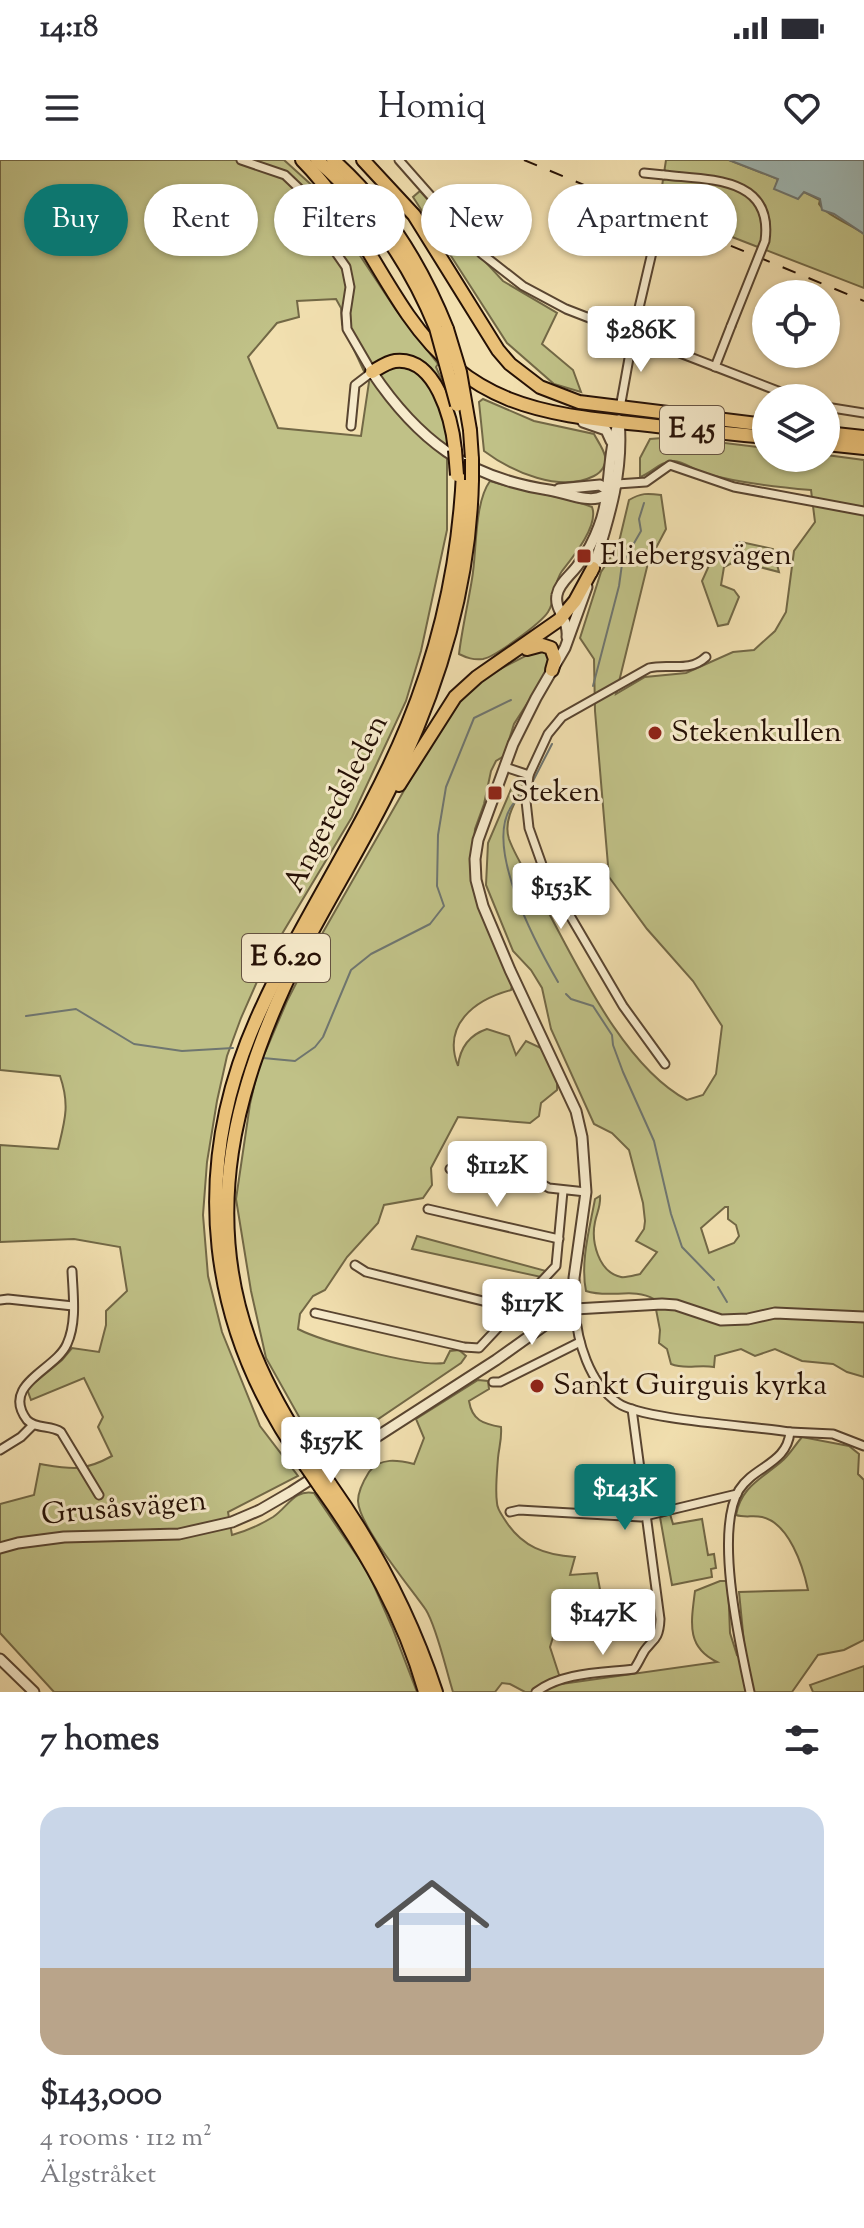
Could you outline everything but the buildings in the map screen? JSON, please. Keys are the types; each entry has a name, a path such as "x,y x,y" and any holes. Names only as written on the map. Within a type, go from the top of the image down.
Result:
{"highway":[{"name":"E 45","path":"302,160 341,206 409,316 438,352 458,370 505,398 543,412 752,436"},
{"name":"Angeredsleden","path":"317,160 355,195 390,239 441,328"},
{"name":"Angeredsleden","path":"310,1464 264,1373 240,1306 233,1276 228,1233 229,1165 238,1110 265,1028 299,956 367,834 412,742 439,673 465,562 465,430 460,372 441,328 426,279 403,241 368,195 333,160"},
{"name":"E 45","path":"363,160 414,215 474,313 510,364 551,392 579,402 752,423"},
{"path":"372,372 399,361 413,364 428,375 446,408 463,454 464,476"},
{"path":"840,434 864,437"},
{"path":"840,445 864,448"},
{"name":"Angeredsleden","path":"425,1692 388,1594 366,1554 325,1486 258,1389 235,1331 221,1279 215,1205 221,1132 238,1065 258,1014 407,726 441,622 464,476"},
{"path":"367,834 455,697 477,677 563,615 581,592 593,568"},
{"path":"506,658 536,646 547,646 553,651 552,670"},
{"name":"Angeredsleden","path":"325,1486 364,1533 393,1583 420,1642 436,1692"}],"street":[{"path":"241,160 285,175 306,195 318,227 346,267 350,287 347,329 372,372 407,420 444,451 510,482 596,498 605,496 613,488"},
{"path":"399,160 482,254 500,270 546,300 759,384"},
{"path":"644,173 735,184 754,197 763,211 765,241 715,367"},
{"path":"574,488 599,480 612,454 651,256"},
{"path":"351,426 355,385 372,372"},
{"path":"840,409 864,413"},
{"path":"565,648 568,628 557,602 558,592 591,545 613,488 609,434 601,427 566,417"},
{"path":"619,422 622,436 609,519 593,568 565,648 524,721 505,767 478,840 475,859 476,880 496,940 576,1111 586,1192 574,1278 580,1342 593,1372 620,1405 790,1432 833,1434 864,1446"},
{"path":"547,490 632,485 646,482 670,465 734,487 864,511"},
{"path":"665,1064 623,1006 545,873 529,828 526,801 529,775 548,734 571,712 649,668 691,666 706,657"},
{"path":"505,767 529,775"},
{"path":"450,1169 456,1166 500,1167 524,1174 549,1188 586,1192"},
{"path":"315,1313 448,1344 479,1348 556,1266 563,1191"},
{"path":"428,1209 559,1239"},
{"path":"355,1265 366,1272 515,1309"},
{"path":"72,1271 73,1323 64,1350 20,1392 21,1411 33,1425 51,1427 61,1432 99,1495"},
{"path":"0,1300 73,1306"},
{"path":"575,1309 662,1304 676,1305 721,1320 748,1319 775,1313 864,1317"},
{"name":"Grusåsvägen","path":"0,1548 64,1537 191,1533 245,1517 277,1500 496,1360 559,1315 575,1309"},
{"path":"493,1382 500,1382 580,1342"},
{"path":"536,1692 564,1678 634,1669 643,1652 655,1642 660,1619 632,1409"},
{"path":"0,1450 33,1425"},
{"path":"750,1692 731,1596 730,1522 737,1494 746,1480 783,1453 790,1432"},
{"path":"510,1512 646,1516 737,1494"},
{"path":"0,1652 34,1692"},
{"path":"0,1659 10,1666"}],"green space":[{"path":"0,160 284,160 310,184 274,184 274,256 360,256 396,310 438,364 436,367 447,392 447,530 421,651 406,701 352,817 267,959 227,1056 207,1162 203,1215 208,1276 222,1332 260,1426 298,1476 228,1512 232,1535 273,1517 296,1496 314,1493 368,1572 417,1692 54,1692 0,1633 0,1504 34,1495 40,1464 77,1468 112,1456 98,1427 103,1417 84,1378 31,1400 27,1389 72,1348 99,1352 106,1311 127,1291 120,1247 74,1239 0,1242 0,1145 58,1149 66,1104 60,1076 0,1070","holes":["336,299 341,308 342,324 369,382 361,436 278,428 248,357 277,323 299,317 297,301"]},
{"path":"666,160 729,160 778,179 775,189 804,192 820,200 819,204 827,212 864,234 864,288 737,239 737,184 662,184"},
{"path":"421,192 421,209 413,197"},
{"path":"451,256 480,256 503,281 557,313 542,344 573,370 581,392 554,384 507,343"},
{"path":"483,399 534,421 594,434 605,456 603,468 581,481 566,482 537,478 508,466 484,451 479,402"},
{"path":"675,437 752,446 752,472 840,472 840,457 864,460 864,1377 833,1364 802,1361 775,1349 755,1356 741,1349 715,1356 714,1367 676,1366 671,1364 667,1349 659,1343 660,1330 654,1299 638,1294 586,1291 586,1245 595,1199 600,1196 594,1238 598,1255 607,1269 621,1277 640,1274 657,1252 636,1241 645,1221 629,1150 612,1133 594,1124 551,1029 542,988 531,970 513,951 486,885 488,843 515,780 520,779 523,787 509,819 509,839 587,984 623,1040 664,1085 687,1100 703,1095 716,1074 722,1026 693,981 647,929 609,877 595,711 594,659 580,638 601,572 618,546 629,500 633,498 644,494 661,495 666,529 648,563 616,694 645,677 686,673 733,652 754,650 775,631 786,612 794,551 815,522 811,490 730,479 703,473 674,461 664,463 640,477 640,458 650,439","holes":["725,1207 728,1207 728,1219 736,1225 739,1236 734,1243 709,1253 701,1228"]},
{"path":"490,481 580,503 592,507 593,514 589,531 559,576 548,612 507,646 489,657 476,659 459,654 481,502"},
{"path":"741,542 773,549 779,572 736,561 724,567 721,585 734,590 739,597 728,624 718,626 702,581 711,561 733,551"},
{"path":"537,650 547,651 551,657 548,671 514,724 504,756 496,761 491,771 475,829 472,866 475,891 512,986 511,990 485,1000 465,1016 454,1038 454,1051 458,1066 466,1043 487,1029 509,1036 516,1055 526,1041 543,1049 557,1081 557,1090 541,1103 539,1116 530,1123 458,1117 431,1168 432,1185 423,1198 384,1205 378,1223 347,1257 325,1290 313,1296 300,1314 298,1329 371,1352 431,1363 444,1363 450,1351 459,1350 466,1356 461,1363 328,1453 316,1447 266,1358 251,1291 236,1199 258,1069 287,1001 318,941 434,738 463,698 486,676"},
{"path":"417,1236 546,1271 541,1277 412,1249"},
{"path":"478,1380 488,1381 489,1389 469,1401 479,1420 501,1427 496,1498 499,1510 512,1529 535,1548 575,1557 570,1575 597,1573 601,1595 629,1596 643,1603 644,1613 632,1621 579,1623 554,1634 550,1647 562,1684 717,1662 707,1656 695,1641 692,1613 695,1591 720,1581 728,1581 730,1633 737,1655 745,1653 739,1592 808,1590 798,1558 780,1528 762,1517 736,1515 747,1490 784,1460 802,1437 849,1446 859,1454 858,1474 864,1480 864,1640 844,1650 818,1655 792,1692 525,1692 502,1683 495,1692 453,1692 430,1618 367,1525 358,1497 367,1475 378,1464 396,1461 414,1464 424,1438 416,1419"},
{"path":"670,1514 673,1524 702,1519 708,1555 714,1554 716,1568 711,1569 712,1577 672,1585 660,1517"},
{"path":"864,1666 864,1692 813,1692 810,1685"}],"water":[{"path":"729,160 864,160 864,234 834,214 822,210 820,199 804,192 798,199 774,189 778,179"}],"waterway":[{"path":"593,686 622,564 641,531 639,519 644,503"},
{"path":"263,1058 295,1061 315,1047 323,1037 351,970 371,954 430,924 444,906 437,886 438,835 446,787 474,718 511,700"},
{"path":"533,781 552,744"},
{"path":"524,793 511,807 504,825 508,870 526,921 558,982"},
{"path":"566,994 571,999 593,1006 612,1035 623,1072 654,1141 682,1247 714,1280"},
{"path":"26,1016 76,1009 134,1044 182,1051 233,1048"},
{"path":"718,1287 727,1302"}],"railway":[{"path":"524,160 864,301"}],"place":[{"name":"Eliebergsvägen","path":"584,556"},
{"name":"Stekenkullen","path":"655,733"},
{"name":"Steken","path":"495,793"},
{"name":"Sankt Guirguis kyrka","path":"537,1386"}]}
